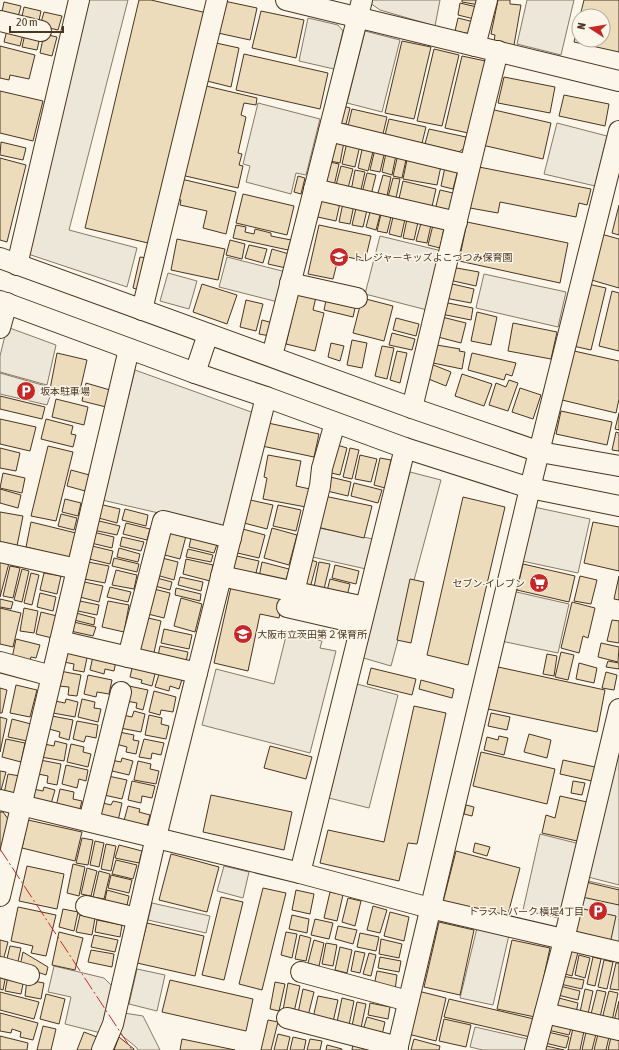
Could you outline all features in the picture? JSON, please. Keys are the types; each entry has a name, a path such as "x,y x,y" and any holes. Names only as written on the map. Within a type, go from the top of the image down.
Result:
{"street":[{"path":"79,0 8,262 272,356 412,408 540,452 619,466"},
{"path":"142,310 217,0"},
{"path":"286,0 360,9 475,46 619,82"},
{"path":"475,46 487,0"},
{"path":"272,356 360,9"},
{"path":"0,21 41,31"},
{"path":"412,408 457,222 469,165 498,51"},
{"path":"329,131 469,165"},
{"path":"287,1018 397,1049 530,488 619,131"},
{"path":"314,189 457,222"},
{"path":"290,283 357,298"},
{"path":"0,328 4,302 129,349 405,448 530,488 619,506"},
{"path":"195,373 208,334"},
{"path":"0,896 129,349"},
{"path":"102,1050 113,1024 156,837 266,397"},
{"path":"291,599 320,486 322,468 334,423"},
{"path":"300,873 405,448"},
{"path":"128,657 163,521 231,538"},
{"path":"0,552 77,569"},
{"path":"221,576 291,599 363,615"},
{"path":"60,641 197,673"},
{"path":"0,662 52,676"},
{"path":"89,821 121,692"},
{"path":"535,1050 564,940 619,709"},
{"path":"0,800 300,873 430,908 619,952"},
{"path":"86,906 137,918"},
{"path":"0,967 29,975"},
{"path":"301,972 408,1001"},
{"path":"544,1013 619,1030"}],"shaded area":[{"path":"87,0 128,0 69,230 137,248 127,287 28,254"},
{"path":"371,0 440,0 435,26 380,10 370,3"},
{"path":"527,0 574,0 561,55 517,44"},
{"path":"308,18 338,25 343,31 334,69 299,61"},
{"path":"365,31 400,40 382,112 347,103"},
{"path":"258,103 320,119 306,175 296,173 291,194 246,182 250,166 243,164"},
{"path":"557,123 607,136 595,186 544,174"},
{"path":"380,236 442,251 427,310 365,294"},
{"path":"227,257 286,272 278,302 219,287"},
{"path":"168,273 197,281 189,309 160,301"},
{"path":"484,274 566,292 558,327 476,308"},
{"path":"7,327 56,345 47,385 0,372 0,356"},
{"path":"135,370 254,413 224,528 102,500"},
{"name":"坂本駐車場","path":"0,373 53,388 47,405 0,394"},
{"path":"410,472 441,480 391,666 360,657"},
{"path":"534,507 590,519 578,573 522,561"},
{"path":"314,527 373,539 366,569 308,556"},
{"path":"512,591 569,604 558,653 501,641"},
{"path":"287,632 322,641 320,648 336,651 310,753 202,725 216,669 274,684"},
{"path":"357,684 398,695 369,808 329,798"},
{"path":"619,746 619,885 588,877"},
{"path":"540,834 580,844 563,919 523,910"},
{"path":"224,866 249,872 243,898 217,891"},
{"name":"トラストパーク 横堤4丁目","path":"584,880 619,888 619,945 572,934"},
{"path":"152,903 210,916 206,933 148,920"},
{"path":"477,928 509,935 493,1005 460,998"},
{"path":"54,966 104,978 112,986 101,1033 65,1024 71,997 48,992"},
{"path":"137,969 165,975 157,1011 129,1004"},
{"path":"124,1013 143,1016 160,1050 138,1050 119,1033"},
{"path":"475,1027 532,1040 530,1050 483,1050 470,1047"}],"building":[{"path":"139,0 151,0 207,13 152,244 85,228"},
{"path":"462,0 480,0 479,5 462,2"},
{"path":"498,0 510,0 510,4 521,5 514,45 494,42 495,35 491,34"},
{"path":"584,0 619,0 619,52 601,48 611,48 611,8 582,8"},
{"path":"224,1 257,8 250,40 218,33"},
{"path":"4,2 21,6 17,21 1,16"},
{"path":"460,3 477,7 474,19 458,15"},
{"path":"24,7 41,11 38,25 21,21"},
{"path":"261,11 304,20 296,58 252,48"},
{"path":"44,12 62,16 58,30 40,26"},
{"path":"458,18 474,22 471,34 455,31"},
{"path":"7,30 23,34 20,46 4,42"},
{"path":"25,34 40,37 37,50 22,47"},
{"path":"44,34 57,37 52,56 40,53"},
{"path":"402,41 431,47 414,119 385,113"},
{"path":"216,43 239,48 231,87 207,81"},
{"path":"0,46 35,55 29,79 10,75 9,80 0,78"},
{"path":"434,49 459,55 442,126 417,121"},
{"path":"244,54 328,73 320,109 236,90"},
{"path":"462,56 490,62 473,134 445,128"},
{"path":"504,77 555,87 550,113 498,103"},
{"path":"202,85 257,98 256,105 244,103 241,115 246,117 238,153 242,154 239,165 243,166 238,188 181,175"},
{"path":"0,91 43,101 33,141 0,133"},
{"path":"564,95 609,104 605,126 559,116"},
{"path":"339,105 350,108 346,124 338,123"},
{"path":"352,109 387,117 383,134 348,126"},
{"path":"490,109 551,123 543,159 482,145"},
{"path":"389,119 426,127 422,143 385,135"},
{"path":"429,129 466,137 464,148 459,152 425,144"},
{"path":"1,142 26,148 23,160 0,155"},
{"path":"344,142 340,163 325,160 329,143"},
{"path":"347,142 360,145 355,167 342,164"},
{"path":"363,145 374,148 368,171 358,168"},
{"path":"375,149 385,151 380,172 370,170"},
{"path":"386,153 396,155 392,175 382,172"},
{"path":"398,154 407,155 402,178 393,176"},
{"path":"408,155 441,166 437,185 403,179"},
{"path":"0,158 26,165 7,242 0,240"},
{"path":"325,161 339,164 334,186 327,184 321,179"},
{"path":"341,166 353,169 348,188 336,185"},
{"path":"445,167 458,170 453,189 441,186"},
{"path":"479,167 591,189 587,205 579,203 576,217 500,202 498,213 470,208"},
{"path":"355,170 365,172 360,194 351,191"},
{"path":"367,173 376,175 371,195 362,193"},
{"path":"383,175 391,177 387,196 378,193"},
{"path":"298,176 305,178 301,194 294,192"},
{"path":"177,178 236,192 226,234 203,228 207,211 180,205 181,200 173,198"},
{"path":"393,178 400,179 395,203 387,201"},
{"path":"403,181 436,189 431,211 398,203"},
{"path":"440,190 453,193 448,214 435,210"},
{"path":"243,194 294,206 287,235 236,223"},
{"path":"321,199 340,203 336,221 313,216"},
{"path":"343,203 354,205 350,224 339,222"},
{"path":"619,205 619,235 612,233"},
{"path":"356,208 367,210 363,227 352,225"},
{"path":"370,212 380,215 376,230 366,227"},
{"path":"381,214 391,217 387,233 377,231"},
{"path":"393,217 405,219 401,237 389,234"},
{"path":"407,219 418,222 414,240 403,238"},
{"path":"467,222 568,243 560,283 459,261"},
{"path":"421,223 431,225 427,243 416,241"},
{"path":"236,225 246,227 245,232 254,234 255,229 271,233 271,236 291,240 288,250 233,238"},
{"path":"319,225 371,236 365,261 339,255 333,279 308,274"},
{"path":"433,225 444,228 440,248 428,245"},
{"path":"601,234 619,239 619,288 588,279"},
{"path":"177,239 225,249 218,280 171,270"},
{"path":"230,240 245,244 242,259 226,255"},
{"path":"249,245 267,249 263,263 245,258"},
{"path":"272,249 289,254 286,268 268,264"},
{"path":"140,257 147,258 139,290 133,288"},
{"path":"451,267 479,272 476,286 449,280"},
{"path":"448,283 474,289 471,303 445,298"},
{"path":"202,284 237,295 227,324 193,312"},
{"path":"588,284 606,288 591,350 573,346"},
{"path":"612,291 619,293 619,351 599,346"},
{"path":"298,293 316,297 313,310 324,313 315,351 286,344"},
{"path":"327,296 356,304 353,317 324,310"},
{"path":"362,298 393,306 384,341 353,333"},
{"path":"246,300 263,304 256,331 240,327"},
{"path":"443,302 473,308 471,320 441,314"},
{"path":"477,312 497,317 491,345 471,341"},
{"path":"442,317 466,323 461,343 438,337"},
{"path":"396,318 419,324 416,336 393,330"},
{"path":"262,320 273,323 270,336 259,334"},
{"path":"513,323 557,332 551,359 508,351"},
{"path":"392,333 415,339 412,350 389,345"},
{"path":"352,340 367,343 362,368 347,365"},
{"path":"331,343 344,346 340,361 328,357"},
{"path":"437,345 460,349 459,351 465,352 462,369 433,363"},
{"path":"382,346 394,348 387,379 375,376"},
{"path":"397,351 407,353 400,383 390,380"},
{"path":"574,351 619,361 619,399 616,413 562,400"},
{"path":"57,353 87,360 79,395 50,389"},
{"path":"472,353 516,363 512,376 506,374 504,380 468,370"},
{"path":"431,364 451,372 446,386 426,378"},
{"path":"462,374 492,384 484,406 455,396"},
{"path":"509,380 518,383 508,411 489,405 496,383 506,387"},
{"path":"86,383 110,390 106,407 82,401"},
{"path":"520,388 541,395 533,419 512,412"},
{"path":"0,396 45,407 42,419 0,409"},
{"path":"56,399 88,407 84,425 52,417"},
{"path":"561,411 612,422 607,445 556,434"},
{"path":"619,413 619,430 615,429"},
{"path":"0,419 36,427 30,451 0,444"},
{"path":"46,419 73,426 71,434 76,435 73,447 41,439"},
{"path":"268,423 319,434 314,457 262,446"},
{"path":"616,432 619,433 619,451 612,450"},
{"path":"334,444 347,448 340,475 327,472"},
{"path":"48,446 73,452 56,521 31,516"},
{"path":"0,448 20,453 16,471 0,468"},
{"path":"350,448 359,450 352,479 343,477"},
{"path":"268,455 301,461 296,486 310,489 306,507 263,499 267,478 264,477"},
{"path":"360,455 377,459 371,482 355,479"},
{"path":"380,458 391,460 385,488 374,485"},
{"path":"71,470 93,476 89,492 67,486"},
{"path":"3,473 25,478 22,493 0,488"},
{"path":"326,476 351,482 348,496 323,490"},
{"path":"354,483 382,490 378,503 351,496"},
{"path":"0,489 21,495 18,508 0,503"},
{"path":"324,496 372,506 364,538 317,527"},
{"path":"463,497 505,507 468,665 427,655"},
{"path":"65,499 81,503 78,516 62,512"},
{"path":"250,500 273,505 267,529 244,523"},
{"path":"99,504 120,509 117,523 95,517"},
{"path":"278,505 301,510 296,531 273,526"},
{"path":"125,509 148,515 146,526 122,520"},
{"path":"0,512 23,516 17,546 0,543"},
{"path":"61,514 77,518 74,530 58,526"},
{"path":"95,520 120,526 117,535 93,530"},
{"path":"31,522 76,533 69,558 26,547"},
{"path":"593,522 619,527 619,571 584,563"},
{"path":"126,523 150,529 147,540 123,534"},
{"path":"239,528 265,535 259,558 233,552"},
{"path":"272,528 297,535 289,565 264,558"},
{"path":"166,531 186,536 180,559 161,554"},
{"path":"93,532 114,537 112,548 91,543"},
{"path":"122,537 144,542 141,551 120,546"},
{"path":"191,538 217,544 214,553 189,547"},
{"path":"88,545 113,551 110,564 85,558"},
{"path":"119,548 140,554 138,562 117,557"},
{"path":"188,549 213,555 211,562 186,557"},
{"path":"232,555 259,561 255,577 229,567"},
{"path":"158,557 178,562 174,580 153,574"},
{"path":"114,558 139,564 137,572 112,566"},
{"path":"186,559 213,565 210,581 183,574"},
{"path":"308,559 317,562 310,588 301,586"},
{"path":"0,561 9,563 0,597"},
{"path":"88,562 109,566 105,583 79,578"},
{"path":"262,562 289,569 285,584 259,577"},
{"path":"319,562 330,564 324,589 314,587"},
{"path":"523,564 575,576 569,602 517,590"},
{"path":"335,565 359,571 356,584 332,578"},
{"path":"10,566 20,568 13,598 3,596"},
{"path":"22,569 29,571 22,602 14,600"},
{"path":"116,570 137,575 134,589 112,585"},
{"path":"31,573 39,575 32,605 24,603"},
{"path":"44,573 61,576 57,594 40,590"},
{"path":"580,576 597,580 591,604 574,601"},
{"path":"619,576 619,600 614,599"},
{"path":"153,577 172,582 170,590 151,585"},
{"path":"180,577 203,582 201,591 178,585"},
{"path":"330,579 350,584 347,596 327,591"},
{"path":"410,579 424,582 411,643 397,640"},
{"path":"80,581 103,586 99,602 76,596"},
{"path":"110,587 131,592 128,602 107,597"},
{"path":"231,587 283,599 279,618 260,614 248,671 214,663"},
{"path":"150,588 170,593 164,618 144,613"},
{"path":"176,588 201,594 200,601 175,595"},
{"path":"40,593 56,597 53,611 37,607"},
{"path":"181,598 202,604 195,632 174,626"},
{"path":"0,599 13,602 11,609 0,607"},
{"path":"75,600 99,605 97,615 73,610"},
{"path":"108,601 129,605 124,632 102,627"},
{"path":"572,602 595,608 588,638 583,636 579,653 561,648"},
{"path":"0,608 21,613 13,647 0,644"},
{"path":"24,608 38,611 34,633 20,631"},
{"path":"41,612 57,616 52,638 36,634"},
{"path":"72,612 95,618 94,625 70,619"},
{"path":"144,617 161,621 153,657 136,653"},
{"path":"612,620 619,621 619,643 607,641"},
{"path":"69,621 96,627 93,636 66,630"},
{"path":"164,629 192,635 189,649 161,643"},
{"path":"16,639 40,645 36,658 31,657 29,663 12,658"},
{"path":"601,643 619,647 618,662 598,657"},
{"path":"160,646 188,652 185,667 157,661"},
{"path":"67,648 88,653 84,672 73,670 74,664 64,662"},
{"path":"561,652 574,655 568,680 555,677"},
{"path":"547,654 557,656 554,676 543,674"},
{"path":"93,656 116,661 114,671 105,669 104,674 90,670"},
{"path":"608,661 619,663 619,669 606,667"},
{"path":"579,663 597,668 594,683 576,679"},
{"path":"133,664 156,670 152,686 141,683 142,680 130,677"},
{"path":"498,667 605,690 597,732 488,709"},
{"path":"371,668 416,679 412,695 367,684"},
{"path":"60,671 81,675 77,696 68,695 69,687 58,686"},
{"path":"160,671 183,676 179,689 170,686 169,691 155,687"},
{"path":"606,672 617,675 614,690 602,688"},
{"path":"88,675 112,680 109,694 97,692 96,697 84,694"},
{"path":"421,680 454,689 452,698 419,689"},
{"path":"16,685 37,690 30,717 10,713"},
{"path":"129,686 148,690 143,710 136,708 137,703 126,701"},
{"path":"0,688 7,690 2,713 0,713"},
{"path":"154,691 176,697 173,712 161,710 160,715 149,712"},
{"path":"66,699 78,702 75,717 53,713 55,701 65,703"},
{"path":"82,699 95,702 94,708 101,709 98,722 78,717"},
{"path":"414,706 446,713 417,844 408,843 399,881 320,863 328,830 384,842"},
{"path":"134,711 145,714 141,732 120,728 123,715 132,717"},
{"path":"491,713 510,717 507,730 488,726"},
{"path":"149,715 162,718 161,724 169,726 166,739 145,735"},
{"path":"52,716 73,720 69,740 59,737 60,732 49,729"},
{"path":"0,717 7,719 0,752"},
{"path":"12,719 31,724 27,741 8,737"},
{"path":"77,721 98,725 96,738 86,736 84,742 73,739"},
{"path":"119,732 134,735 133,740 139,741 136,754 126,752 127,747 116,744"},
{"path":"529,734 551,740 547,758 524,752"},
{"path":"499,736 508,738 504,755 484,750 487,737 498,740"},
{"path":"6,739 25,743 21,762 2,757"},
{"path":"144,739 164,743 161,755 152,753 151,759 139,757"},
{"path":"55,741 67,744 64,761 41,757 44,744 54,746"},
{"path":"71,744 84,747 83,752 91,754 88,767 67,762"},
{"path":"270,746 312,757 306,779 264,768"},
{"path":"481,752 555,769 547,804 473,786"},
{"path":"122,758 133,761 129,775 108,770 111,760 121,762"},
{"path":"40,760 61,764 57,785 47,783 48,776 38,774"},
{"path":"563,760 595,767 592,781 560,774"},
{"path":"138,761 151,764 150,769 159,771 156,784 134,780"},
{"path":"66,765 88,770 86,781 79,779 77,788 62,784"},
{"path":"0,771 6,772 0,794"},
{"path":"8,774 20,776 16,796 4,794"},
{"path":"108,776 127,780 122,799 104,795"},
{"path":"132,781 155,786 152,798 142,796 141,803 128,800"},
{"path":"573,781 585,783 582,795 571,793"},
{"path":"44,787 55,790 51,804 31,798 33,789 43,791"},
{"path":"60,789 74,792 73,799 82,801 79,812 56,807"},
{"path":"211,795 292,812 284,850 203,832"},
{"path":"560,796 587,802 577,841 542,833 546,815 555,818"},
{"path":"113,801 122,803 118,821 96,815 99,802 111,805"},
{"path":"466,805 474,807 472,816 464,814"},
{"path":"128,806 140,809 139,812 150,815 146,830 123,824"},
{"path":"0,812 3,812 8,819 0,853"},
{"path":"28,820 82,832 75,861 22,848"},
{"path":"82,838 93,840 88,865 76,863"},
{"path":"95,841 104,843 99,867 90,865"},
{"path":"475,843 490,847 487,856 473,852"},
{"path":"106,844 116,846 111,871 101,869"},
{"path":"119,845 142,851 139,863 115,858"},
{"path":"456,851 520,868 507,918 443,902"},
{"path":"171,854 219,867 207,912 159,900"},
{"path":"116,860 137,865 133,879 112,874"},
{"path":"73,864 85,867 79,896 67,893"},
{"path":"27,866 64,874 57,909 19,901"},
{"path":"87,868 97,871 91,896 81,894"},
{"path":"99,871 110,874 104,899 93,897"},
{"path":"111,875 132,880 129,893 108,888"},
{"path":"586,882 619,890 619,905 582,897"},
{"path":"263,888 286,893 262,990 239,984"},
{"path":"107,890 129,896 126,910 104,905"},
{"path":"296,890 314,894 310,914 292,910"},
{"path":"330,892 343,895 337,921 324,918"},
{"path":"221,897 243,902 224,980 202,975"},
{"path":"348,898 361,901 355,926 342,922"},
{"path":"373,906 387,910 380,933 367,930"},
{"path":"18,907 56,915 46,956 31,953 33,946 11,941"},
{"path":"579,908 616,916 610,944 573,936"},
{"path":"63,909 78,912 74,931 59,927"},
{"path":"390,912 409,917 404,941 384,936"},
{"path":"80,915 95,918 92,935 76,932"},
{"path":"292,915 309,919 307,933 289,929"},
{"path":"315,919 333,923 329,939 311,935"},
{"path":"97,920 122,925 120,937 95,932"},
{"path":"439,922 474,930 460,995 424,987"},
{"path":"147,923 204,936 195,976 137,963"},
{"path":"338,926 357,930 353,944 335,939"},
{"path":"59,932 83,938 75,970 52,965"},
{"path":"286,932 297,934 292,958 281,955"},
{"path":"360,933 379,937 376,951 357,947"},
{"path":"94,935 118,940 115,952 91,947"},
{"path":"300,935 311,938 306,961 295,959"},
{"path":"381,939 402,944 399,958 379,954"},
{"path":"0,940 8,942 3,961 0,960"},
{"path":"314,940 324,943 319,966 308,963"},
{"path":"512,940 550,948 535,1017 497,1009"},
{"path":"326,943 337,945 333,966 322,964"},
{"path":"10,946 21,948 17,966 6,963"},
{"path":"340,947 352,950 347,973 335,970"},
{"path":"91,950 114,954 112,967 88,962"},
{"path":"569,950 578,952 572,976 559,972"},
{"path":"355,951 365,953 360,973 351,971"},
{"path":"23,952 48,967 46,975 20,966"},
{"path":"369,953 376,955 371,976 363,974"},
{"path":"579,955 590,958 585,978 575,975"},
{"path":"380,957 401,961 399,972 378,968"},
{"path":"593,957 601,959 595,986 587,984"},
{"path":"604,960 613,962 607,989 598,987"},
{"path":"616,963 619,963 619,990 610,989"},
{"path":"377,971 397,975 395,990 374,986"},
{"path":"0,974 6,975 3,990 0,989"},
{"path":"8,976 24,979 21,994 5,991"},
{"path":"562,976 584,980 582,989 560,984"},
{"path":"27,980 44,983 41,999 25,996"},
{"path":"170,980 253,999 246,1031 162,1012"},
{"path":"275,982 285,984 279,1011 270,1009"},
{"path":"288,983 300,986 294,1012 283,1010"},
{"path":"560,986 580,991 578,1000 558,995"},
{"path":"303,989 314,992 308,1016 298,1013"},
{"path":"585,989 593,991 588,1014 580,1012"},
{"path":"597,990 606,992 600,1017 591,1014"},
{"path":"418,991 446,998 436,1041 408,1034"},
{"path":"609,991 618,993 612,1021 602,1019"},
{"path":"0,992 39,1002 34,1019 0,1010"},
{"path":"46,994 65,999 59,1024 40,1019"},
{"path":"318,996 338,1000 333,1022 313,1018"},
{"path":"555,997 578,1003 576,1013 553,1007"},
{"path":"342,998 354,1001 349,1025 337,1022"},
{"path":"449,999 534,1019 530,1037 444,1017"},
{"path":"619,1001 619,1022 614,1021"},
{"path":"357,1002 366,1004 361,1028 352,1026"},
{"path":"370,1003 390,1007 388,1019 368,1015"},
{"path":"0,1013 38,1023 33,1040 20,1037 21,1032 12,1029 11,1033 0,1031"},
{"path":"367,1017 385,1022 382,1035 363,1030"},
{"path":"444,1019 471,1025 466,1047 439,1041"},
{"path":"268,1020 278,1022 271,1050 261,1050"},
{"path":"550,1023 572,1025 569,1035 548,1030"},
{"path":"43,1026 56,1029 51,1050 37,1050"},
{"path":"573,1028 584,1031 580,1050 568,1050"},
{"path":"84,1032 97,1037 92,1050 77,1050"},
{"path":"548,1032 569,1037 566,1048 545,1043"},
{"path":"586,1032 596,1034 592,1050 582,1050"},
{"path":"278,1034 290,1037 287,1050 274,1050"},
{"path":"598,1034 609,1037 606,1050 594,1050"},
{"path":"0,1036 28,1043 27,1050 0,1050"},
{"path":"119,1037 134,1049 134,1050 114,1050"},
{"path":"293,1037 306,1040 304,1050 290,1050"},
{"path":"611,1037 619,1038 619,1050 608,1050"},
{"path":"182,1039 235,1050 180,1050"},
{"path":"310,1039 322,1041 320,1050 307,1050"},
{"path":"414,1039 440,1046 439,1050 411,1050"},
{"path":"353,1044 378,1050 352,1050"},
{"path":"327,1045 342,1049 342,1050 326,1050"},
{"path":"542,1045 564,1050 541,1050"}],"power":[{"path":"0,849 132,1050"}],"place":[{"name":"トレジャーキッズよこづつみ保育園","path":"339,257"},
{"name":"坂本駐車場","path":"26,391"},
{"name":"セブン-イレブン","path":"539,583"},
{"name":"大阪市立茨田第２保育所","path":"243,634"},
{"name":"トラストパーク 横堤4丁目","path":"598,911"}]}
